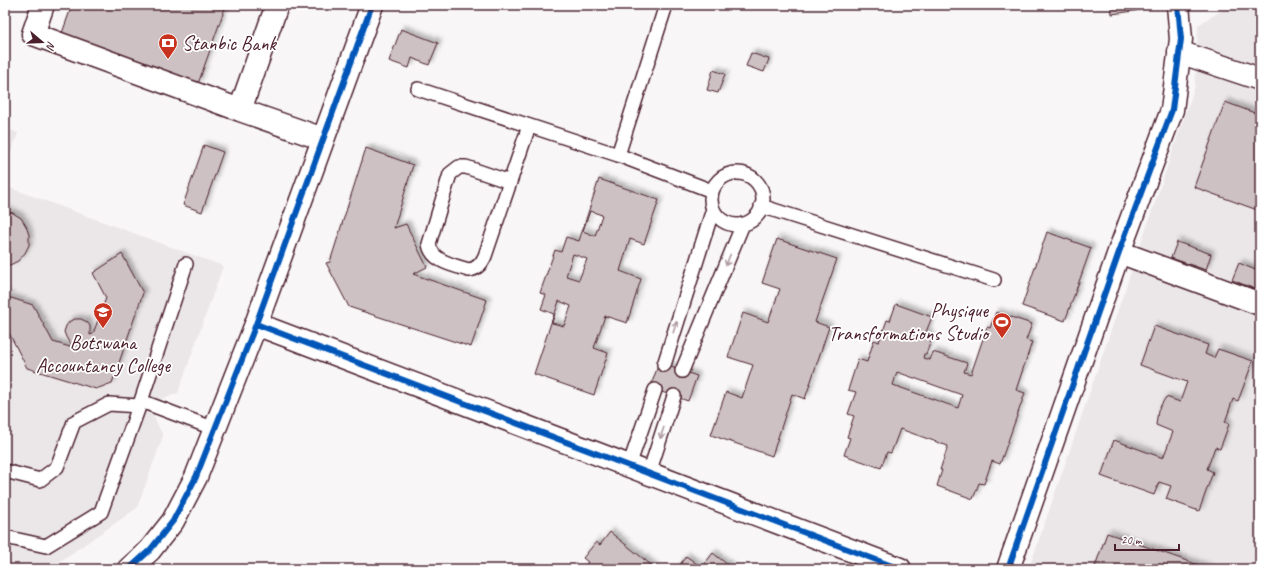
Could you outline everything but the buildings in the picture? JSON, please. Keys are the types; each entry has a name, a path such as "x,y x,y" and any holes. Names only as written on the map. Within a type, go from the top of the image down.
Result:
{"street":[{"path":"43,5 33,34 323,140"},
{"path":"240,110 277,5"},
{"path":"129,569 150,550 173,521 196,478 256,324 372,5"},
{"path":"1008,569 1119,252 1172,110 1181,39 1178,5"},
{"path":"1179,52 1260,79"},
{"path":"1119,252 1260,304"},
{"path":"256,324 900,569"}],"lane":[{"path":"618,155 666,5"},
{"path":"418,89 618,155 712,191"},
{"path":"510,182 466,167 459,167 450,174 429,244 430,250 441,261 469,270 472,270 479,265 485,256 529,126"},
{"path":"731,173 740,173 756,181 763,197 762,206 757,215 751,221 734,225 725,222 718,217 713,209 711,200 712,191 716,183 722,177 731,173"},
{"path":"762,206 994,280"},
{"path":"664,365 713,209"},
{"path":"682,371 743,224"},
{"path":"5,537 46,546 101,512 140,404 186,264"},
{"path":"639,469 655,390"},
{"path":"639,469 674,396"},
{"path":"5,471 40,480 57,467 74,422 109,404 140,404 215,429"}],"shaded area":[{"path":"1231,5 1260,5 1260,569 1029,569 1195,86 1198,25"},
{"path":"5,128 18,133 5,169"},
{"name":"Botswana Accountancy College","path":"5,186 223,266 178,393 159,400 154,417 163,436 137,508 49,569 5,569"}],"cycle path":[{"path":"129,569 150,550 173,521 196,477 256,324 372,5"},
{"path":"1008,569 1119,252 1172,110 1181,39 1178,5"},
{"path":"256,324 900,569"}],"place":[{"name":"Stanbic Bank","path":"168,60"},
{"name":"Botswana Accountancy College","path":"103,329"},
{"name":"Physique Transformations Studio","path":"1002,339"}]}
